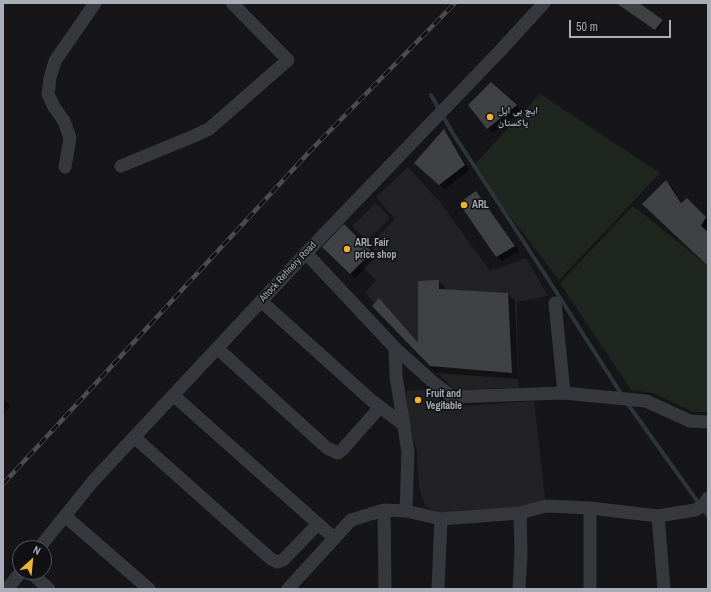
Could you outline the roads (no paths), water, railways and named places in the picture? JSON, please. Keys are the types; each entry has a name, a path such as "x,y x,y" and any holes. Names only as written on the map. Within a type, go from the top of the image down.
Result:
{"street":[{"path":"65,167 70,138 64,121 54,107 48,94 50,78 55,61 95,3"},
{"path":"121,166 194,136 209,128 288,60 232,3"},
{"name":"Attock Refinery Road","path":"46,540 94,480 306,253 447,107 544,3"},
{"path":"306,253 395,348 452,398 564,393 646,400 690,422 708,422"},
{"path":"262,301 380,407 404,426"},
{"path":"555,303 564,393"},
{"path":"217,348 327,448 338,453 380,407"},
{"path":"395,348 396,376 408,452 406,512"},
{"path":"173,395 334,538"},
{"path":"134,437 271,559 277,562 283,560 318,524"},
{"path":"288,589 351,520 384,510 406,512 441,519 520,513 546,506 590,508 658,516 702,504"},
{"path":"590,508 590,589"},
{"path":"384,510 385,589"},
{"path":"519,589 521,553 520,513"},
{"path":"64,516 149,589"},
{"path":"658,516 664,589"},
{"path":"438,589 441,519"},
{"path":"7,589 14,580"},
{"path":"39,580 49,589"}],"waterway":[{"path":"431,95 452,132 622,395"},
{"path":"627,403 708,516"}],"railway":[{"path":"3,484 311,150 455,3"}],"place":[{"name":"ایچ بی ایل پاکستان","path":"490,117"},
{"name":"ARL","path":"464,205"},
{"name":"ARL Fair price shop","path":"347,249"},
{"name":"Fruit and Vegitable","path":"418,400"}]}
